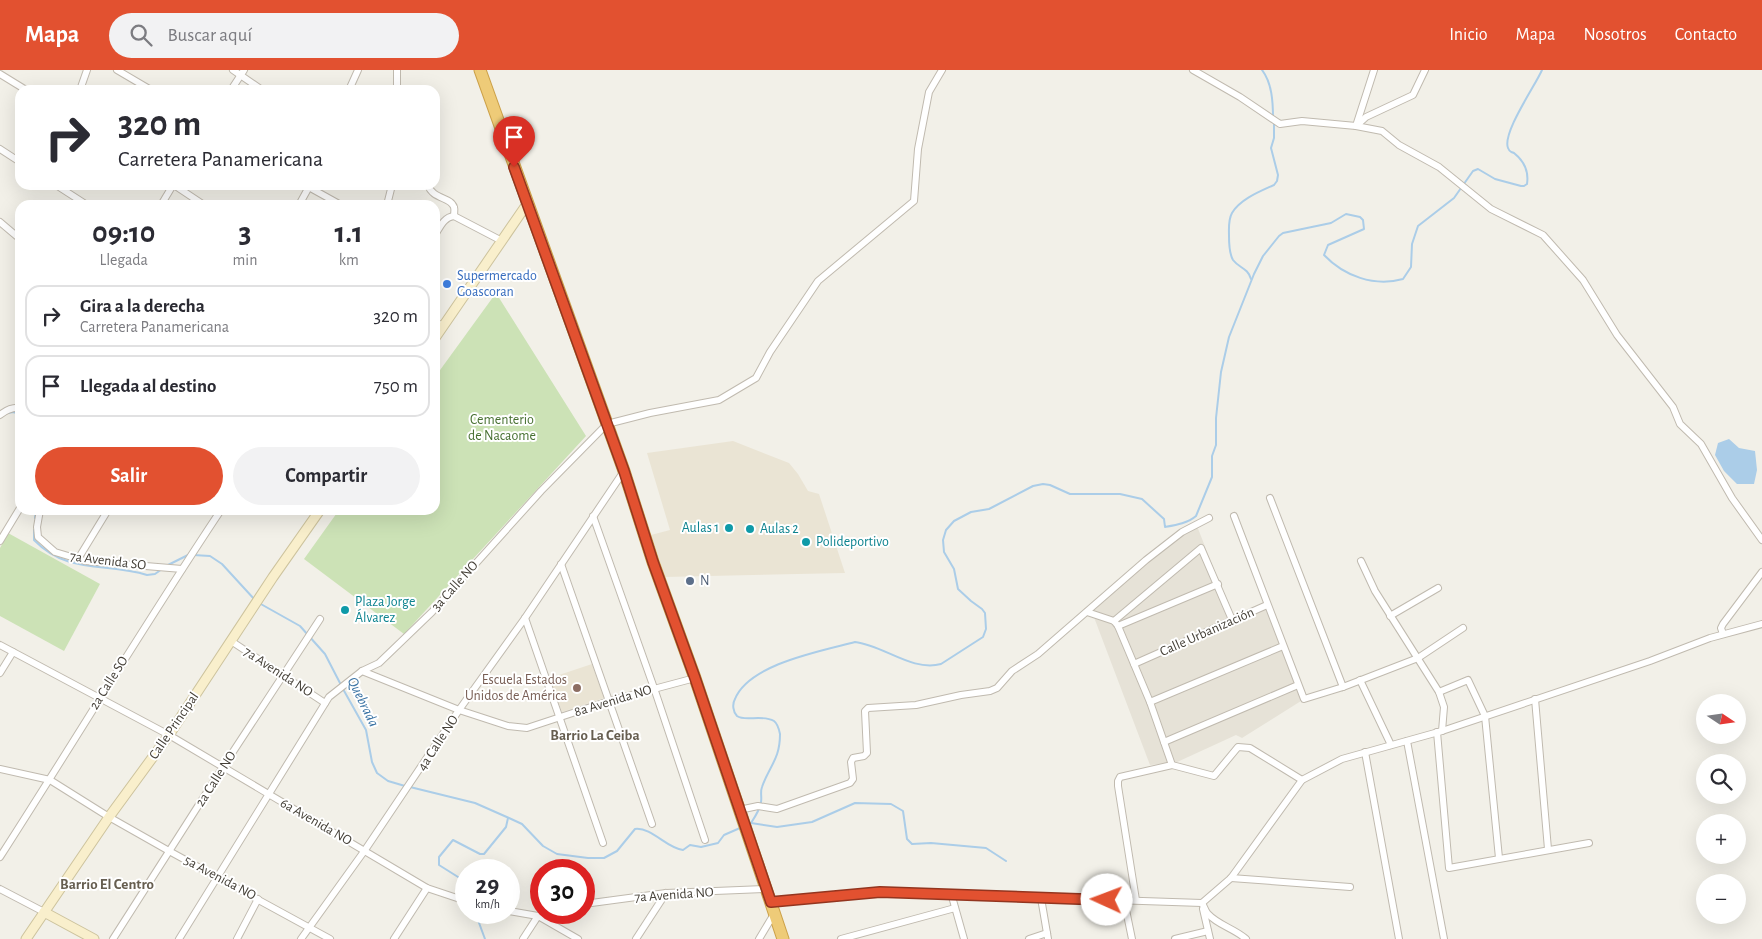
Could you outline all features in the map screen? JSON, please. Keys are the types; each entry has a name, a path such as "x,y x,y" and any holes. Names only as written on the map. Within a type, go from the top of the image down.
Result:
{"highway":[{"path":"480,70 624,471 653,562 695,678 783,939"}],"street":[{"path":"82,85 87,70"},
{"path":"117,70 142,85"},
{"path":"233,70 242,72 256,85"},
{"path":"351,85 358,70"},
{"path":"397,70 397,85"},
{"path":"607,424 650,413 719,400 756,378 770,352 818,280 914,201 918,149 929,92 942,70"},
{"path":"1193,70 1240,97 1280,124 1302,121 1356,126 1382,131 1399,145 1438,167 1491,209 1543,235 1584,280 1618,335 1673,407 1680,424 1701,444 1732,498 1762,540"},
{"path":"1356,126 1374,70"},
{"path":"1356,126 1366,117 1413,95 1425,70"},
{"path":"234,85 242,72"},
{"path":"0,74 18,85"},
{"path":"0,149 15,159"},
{"path":"64,190 79,200"},
{"path":"181,190 196,200"},
{"path":"315,190 332,200"},
{"path":"430,190 454,206 454,216"},
{"path":"440,323 502,241 527,204"},
{"path":"440,227 450,216 454,216 502,241"},
{"path":"0,222 15,235"},
{"path":"0,415 15,408"},
{"name":"3a Calle NO","path":"216,876 328,697 362,671 379,663 432,612 540,491 607,424"},
{"name":"4a Calle NO","path":"300,939 365,850 624,471"},
{"path":"1270,498 1343,686 1418,658 1463,628"},
{"path":"0,541 16,515"},
{"name":"7a Avenida SO","path":"40,515 38,537 55,552 78,559 182,568"},
{"path":"78,559 105,515"},
{"name":"2a Calle SO","path":"0,857 182,568 218,515"},
{"name":"Calle Principal","path":"26,939 109,817 169,735 263,592 317,515"},
{"path":"593,516 705,840"},
{"path":"1234,516 1267,605"},
{"path":"743,820 758,806 777,809 850,783 853,779 852,758 864,756 867,753 864,711 868,708 916,705 997,688 1012,671 1038,654 1146,560 1182,532 1209,518"},
{"path":"1116,623 1201,548 1233,622"},
{"path":"1361,561 1375,591 1439,692 1444,707 1440,732 1449,868 1589,843"},
{"path":"561,564 652,824"},
{"path":"1723,634 1721,628 1723,624 1762,572"},
{"path":"1087,612 1116,623 1218,584"},
{"path":"1390,616 1438,588"},
{"name":"Calle Urbanización","path":"1134,664 1233,622 1267,605 1304,699 1343,686"},
{"path":"525,618 603,843"},
{"name":"2a Calle NO","path":"113,939 320,619"},
{"path":"1116,623 1150,702 1172,764"},
{"path":"771,902 860,893 951,894 1202,903 1231,878 1302,780 1342,759 1440,732 1650,662 1723,634 1762,624"},
{"name":"7a Avenida NO","path":"231,641 325,703"},
{"name":"6a Avenida NO","path":"0,645 169,735 427,888 455,897"},
{"path":"1150,702 1283,646"},
{"path":"0,673 13,652"},
{"name":"8a Avenida NO","path":"362,671 459,710 508,726 527,728 654,688 695,678"},
{"path":"1360,680 1391,745"},
{"path":"1439,692 1468,680 1485,716 1499,858"},
{"path":"1164,742 1298,685"},
{"path":"1535,700 1548,849"},
{"path":"1407,741 1444,939"},
{"path":"1136,900 1118,780 1123,776 1172,764 1214,776 1238,747 1250,748 1302,780"},
{"path":"1365,752 1399,939"},
{"name":"5a Avenida NO","path":"0,769 50,780 109,817 330,939"},
{"path":"179,939 216,876"},
{"path":"1231,878 1350,887"},
{"path":"394,939 427,888"},
{"path":"0,889 94,939"},
{"name":"7a Avenida NO","path":"595,903 666,893 766,889"},
{"path":"636,939 666,893"},
{"path":"951,894 964,939"},
{"path":"1029,939 1048,936 1041,898"},
{"path":"237,939 258,899"},
{"path":"1124,900 1132,939"},
{"path":"1202,903 1210,939"},
{"path":"1202,903 1208,914 1240,933 1246,939"},
{"path":"841,939 955,908"},
{"path":"758,939 774,914"},
{"path":"523,939 533,924"},
{"path":"552,924 578,939"},
{"path":"1175,939 1208,931"}],"shaded area":[{"path":"733,441 789,463 808,491 819,494 845,573 665,577 651,535 670,530 647,453"},
{"path":"1197,526 1233,618 1264,604 1301,701 1242,738 1236,735 1175,763 1150,765 1092,612 1156,554"},
{"name":"Escuela Estados Unidos de América","path":"592,664 604,698 562,712 550,678"}],"green space":[{"name":"Cementerio de Nacaome","path":"496,293 586,436 404,634 304,559 335,515 440,515 440,370"},
{"path":"8,533 100,584 64,651 0,616 0,548"}],"water":[{"path":"1729,439 1739,448 1755,451 1757,470 1754,484 1737,484 1724,471 1715,455 1718,443"}],"waterway":[{"path":"1262,70 1270,87 1273,118"},
{"path":"751,823 760,807 762,787 776,757 780,743 780,734 774,721 764,718 740,718 737,716 733,703 743,687 770,668 806,655 855,642 866,644 908,661 930,665 941,664 983,637 986,629 985,613 958,589 954,569 944,552 943,540 946,530 954,521 971,512 989,509 1033,486 1050,485 1070,494 1120,494 1142,499 1164,519 1165,527 1186,522 1196,516 1212,477 1212,456 1216,445 1216,418 1221,372 1229,337 1263,256 1283,233 1331,223 1346,214 1360,217 1363,220 1364,229 1328,245 1324,255 1341,269 1360,278 1381,282 1403,279 1411,267 1412,244 1418,226 1454,198 1473,171 1478,169 1495,179 1521,186 1527,184 1525,167 1518,156 1509,151 1507,141 1514,121 1542,70"},
{"path":"1251,279 1246,270 1233,260 1229,245 1229,222 1232,213 1240,204 1251,196 1274,185 1277,181 1278,175 1271,148 1274,138 1274,122"},
{"name":"Quebrada","path":"8,413 15,413"},
{"name":"Quebrada","path":"34,530 34,540 47,551 74,563 132,571 147,575 155,574 162,569"},
{"name":"Quebrada","path":"166,566 188,555"},
{"name":"Quebrada","path":"193,555 210,556 222,564 255,600"},
{"name":"Quebrada","path":"259,603 300,626 325,654 341,685"},
{"name":"Quebrada","path":"343,689 366,730 372,762 377,773 388,781 405,786"},
{"name":"Quebrada","path":"410,787 475,803 522,824 543,846 557,854 588,858 604,858 617,851 635,829 647,831 671,846 683,850 690,845 701,847 718,843 724,835 740,828"},
{"path":"751,823 777,827 812,822 855,803 891,804 903,811 907,839 912,844 931,843 986,848 1006,861"},
{"path":"455,875 439,865 439,857 453,840 480,854 484,854 506,827 508,818"},
{"path":"479,924 485,939"}],"place":[{"name":"Supermercado Goascoran","path":"447,284"},
{"name":"Aulas 1","path":"729,528"},
{"name":"Aulas 2","path":"750,529"},
{"name":"Polideportivo","path":"806,542"},
{"name":"N","path":"690,581"},
{"name":"Plaza Jorge Álvarez","path":"345,610"},
{"name":"Escuela Estados Unidos de América","path":"577,688"}],"district":[{"name":"Barrio La Ceiba","path":"595,735"},
{"name":"Barrio El Centro","path":"107,884"}],"route":[{"path":"514,167 624,471 653,562 695,678 771,902 880,892 1107,900"}]}
